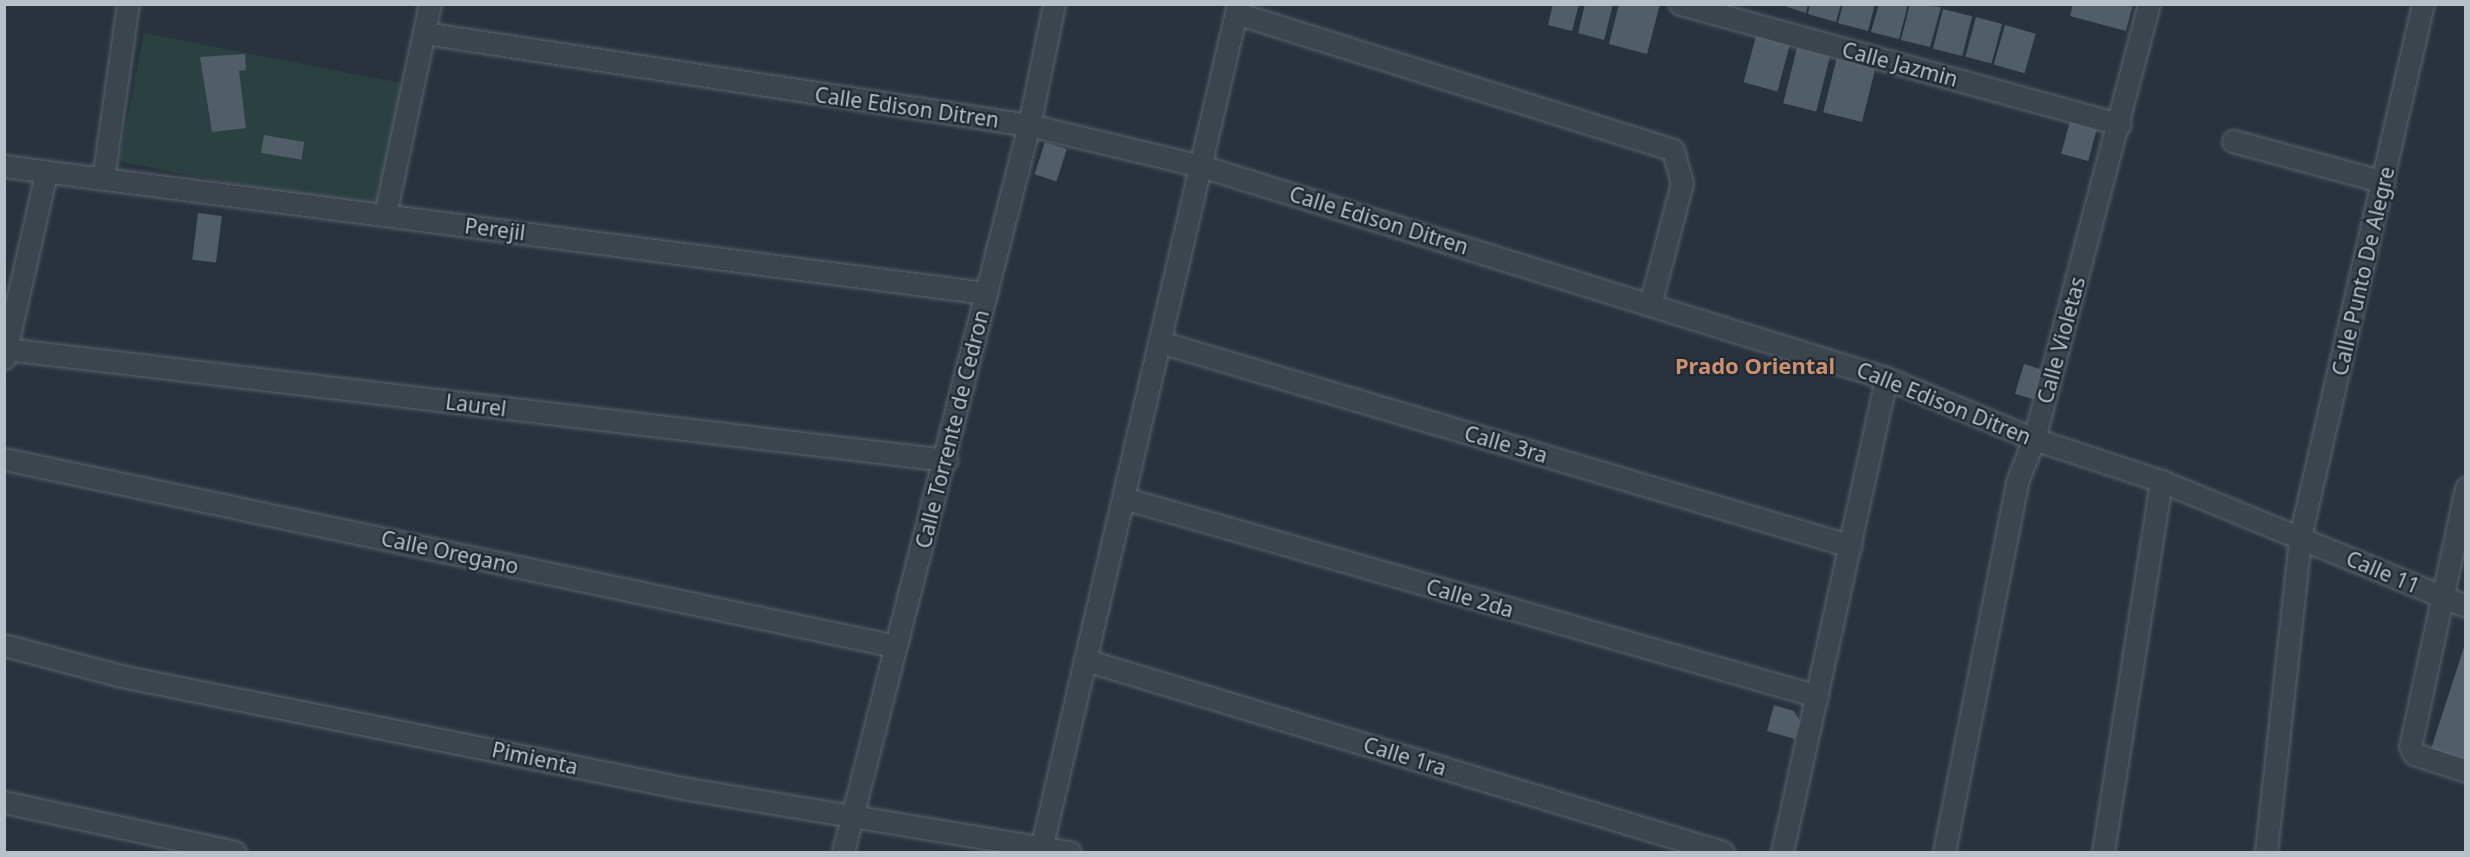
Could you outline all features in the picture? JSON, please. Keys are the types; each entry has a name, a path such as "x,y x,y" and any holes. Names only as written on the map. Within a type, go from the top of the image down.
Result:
{"street":[{"path":"103,179 129,4"},
{"path":"385,215 430,4"},
{"name":"Calle Torrente de Cedron","path":"843,852 895,646 946,460 1029,125 1054,4"},
{"name":"Calle Jazmin","path":"1680,4 2120,124"},
{"name":"Calle Violetas","path":"1944,852 2018,482 2034,440 2120,124 2149,4"},
{"name":"Calle Punto De Alegre","path":"2266,852 2300,537 2384,182 2423,4"},
{"path":"1042,845 1237,9 1673,150 1682,183 1651,301"},
{"name":"Calle Edison Ditren","path":"424,33 1029,125 1201,166 1651,301 1886,378 2034,440 2161,481 2300,537"},
{"path":"2233,141 2384,182"},
{"name":"Perejil","path":"4,166 986,293"},
{"path":"5,354 46,173"},
{"name":"Calle 3ra","path":"1160,342 1851,546"},
{"name":"Laurel","path":"5,354 946,460"},
{"path":"1782,852 1851,546 1886,378"},
{"name":"Calle Oregano","path":"4,459 895,646"},
{"path":"2103,852 2161,481"},
{"path":"2466,488 2410,746 2414,754 2466,771"},
{"name":"Calle 2da","path":"1124,498 1817,696"},
{"name":"Calle 11","path":"2300,537 2466,606"},
{"name":"Pimienta","path":"4,645 121,676 852,820 1042,845 1070,852"},
{"name":"Calle 1ra","path":"1085,660 1724,852"},
{"path":"4,802 235,852"}],"green space":[{"path":"144,33 408,84 383,213 119,162"}],"building":[{"path":"1553,4 1579,4 1572,31 1548,25"},
{"path":"1585,4 1613,4 1604,40 1578,33"},
{"path":"1619,4 1660,4 1647,54 1609,44"},
{"path":"1779,4 1808,4 1806,13"},
{"path":"1810,4 1841,4 1836,22 1808,14"},
{"path":"1843,4 1875,4 1868,31 1838,23"},
{"path":"1879,4 1908,4 1899,39 1871,32"},
{"path":"1910,4 1941,7 1930,47 1901,40"},
{"path":"2073,4 2133,4 2126,31 2070,16"},
{"path":"1943,9 1972,16 1962,56 1933,49"},
{"path":"1976,17 2002,24 1991,64 1965,57"},
{"path":"2005,25 2036,34 2024,73 1994,64"},
{"path":"1756,36 1790,45 1777,91 1744,82"},
{"path":"1797,48 1830,56 1816,112 1783,103"},
{"path":"245,54 246,70 239,71 246,128 212,132 200,57"},
{"path":"1837,57 1876,67 1862,122 1823,112"},
{"path":"2070,121 2097,128 2088,161 2061,154"},
{"path":"264,135 304,142 301,160 261,153"},
{"path":"1045,142 1067,149 1056,181 1034,174"},
{"path":"198,213 222,216 216,263 192,260"},
{"path":"2024,364 2044,370 2035,400 2015,394"},
{"path":"2466,644 2466,760 2431,749"},
{"path":"1774,705 1794,711 1800,721 1795,739 1767,731"}],"district":[{"name":"Prado Oriental","path":"1755,366"}]}
